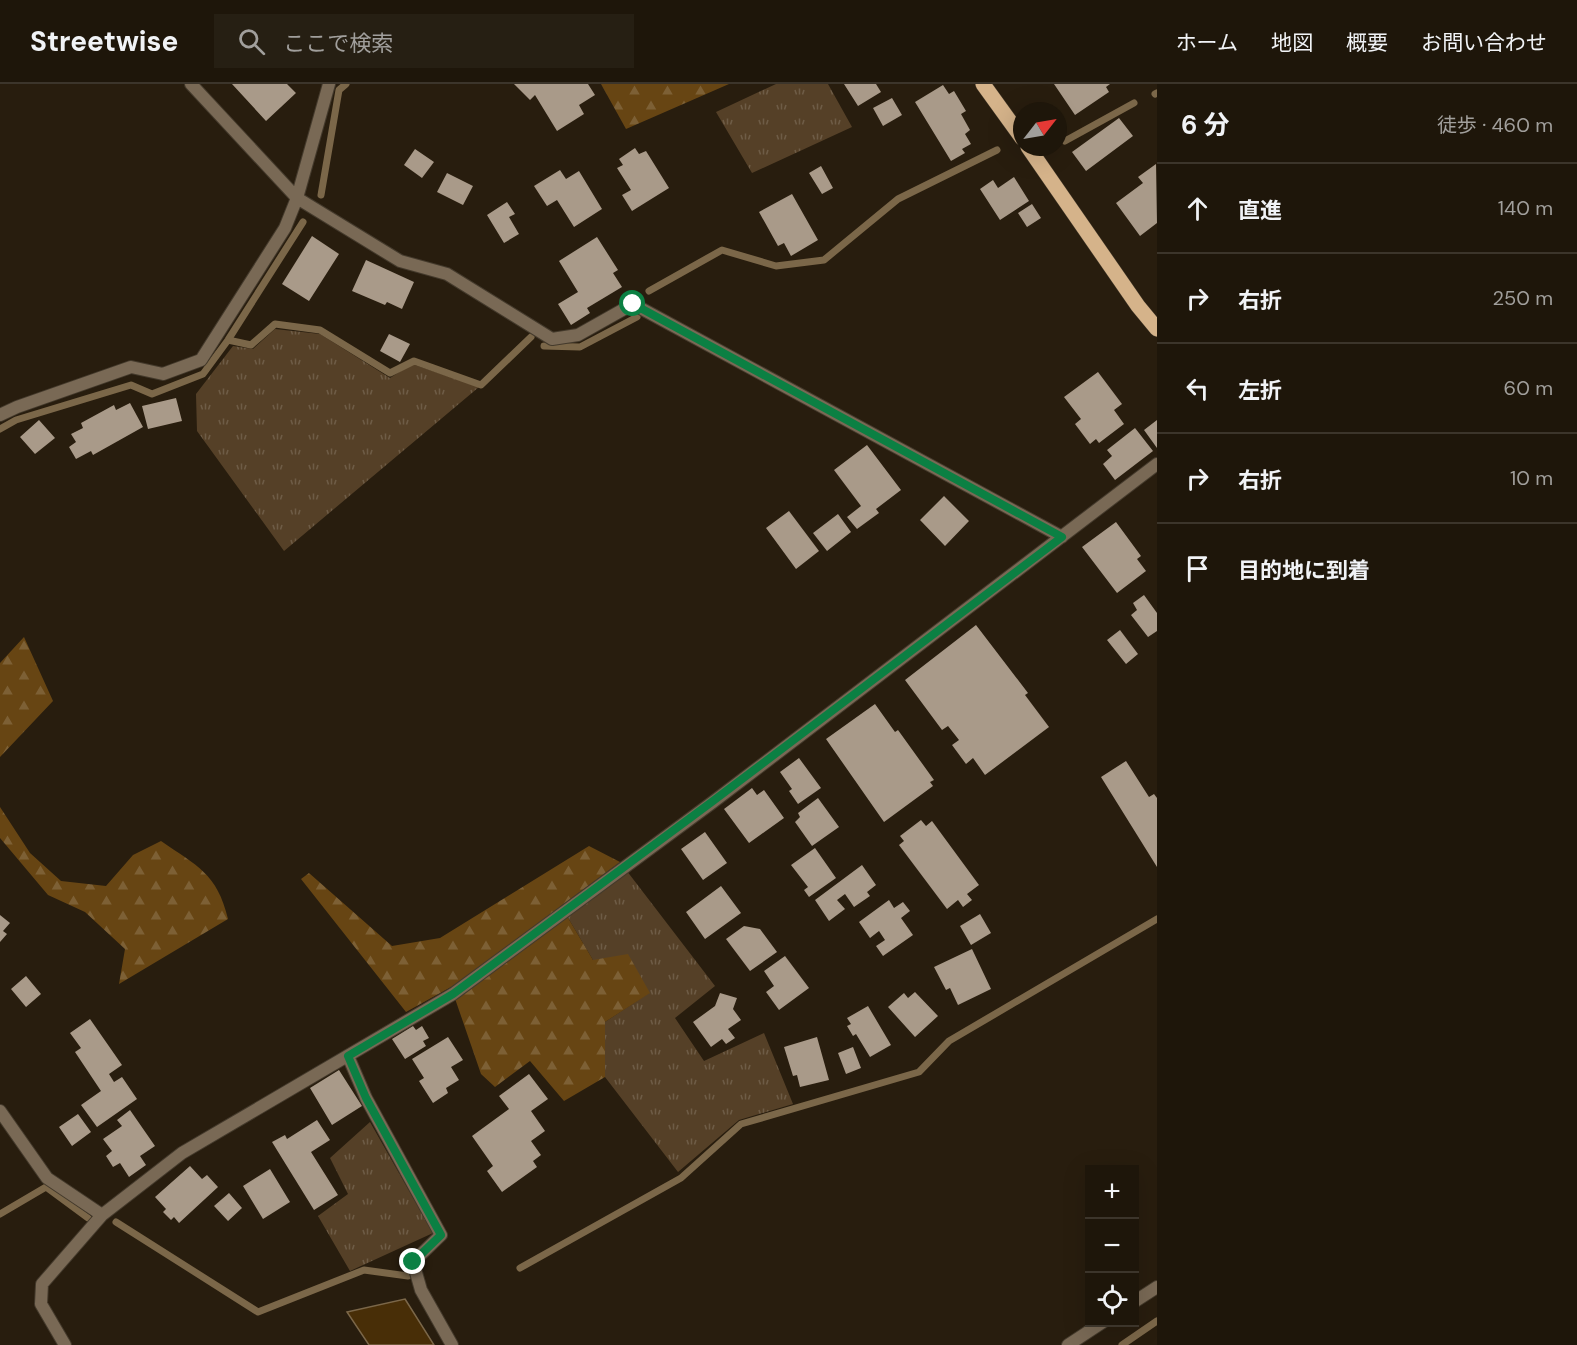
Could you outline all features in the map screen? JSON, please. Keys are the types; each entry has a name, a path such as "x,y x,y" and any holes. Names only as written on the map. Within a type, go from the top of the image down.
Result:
{"main road":[{"path":"983,84 1013,126"},
{"path":"1034,156 1138,306 1157,329"}],"street":[{"path":"191,84 297,198 400,261 447,274 552,339 578,335 633,304 1062,537"},
{"path":"0,415 131,367 163,375 201,360 285,228 297,198 328,84"},
{"path":"65,1345 40,1304 42,1284 102,1215 182,1153 453,994 707,806 1157,464"},
{"path":"348,1056 366,1098 441,1235 413,1262 422,1290 452,1345"},
{"path":"0,1111 47,1178 102,1215"},
{"path":"1139,1299 1157,1287"},
{"path":"1068,1345 1097,1327"}],"green space":[{"path":"601,84 729,84 626,129"},
{"path":"776,84 828,84 852,127 752,173 716,112"},
{"path":"275,329 320,334 390,378 412,364 479,387 284,551 197,431 196,394 233,346 253,349"},
{"path":"24,637 53,701 0,757 0,663"},
{"path":"0,807 30,853 61,881 106,886 133,855 161,841 204,872 218,891 228,919 119,984 125,949 85,912 48,895 0,838"},
{"path":"589,846 620,862 561,906 593,960 628,954 650,993 605,1022 605,1077 564,1101 530,1061 495,1087 481,1074 451,987 406,1012 301,879 309,873 392,946 440,938"},
{"path":"620,862 715,986 675,1018 704,1061 764,1033 793,1104 739,1120 678,1172 605,1077 605,1022 649,993 593,960 561,906"},
{"path":"370,1122 433,1233 350,1271 318,1216 348,1194 330,1158"}],"shaded area":[{"path":"405,1299 434,1345 369,1345 347,1312"}],"building":[{"path":"232,84 287,84 296,93 266,121"},
{"path":"514,84 588,84 595,95 579,105 584,114 557,131 535,95 530,100"},
{"path":"844,84 876,84 881,92 858,106"},
{"path":"1054,84 1110,84 1106,87 1109,92 1075,115"},
{"path":"943,85 949,94 954,91 966,111 961,114 970,130 965,134 971,144 962,149 965,153 951,161 915,102"},
{"path":"892,98 902,115 883,126 873,108"},
{"path":"1119,118 1133,136 1086,171 1072,152"},
{"path":"635,148 639,154 646,151 669,188 632,211 622,195 631,190 617,168 623,165 619,159"},
{"path":"415,149 434,162 422,178 404,165"},
{"path":"1156,164 1157,223 1140,236 1116,203 1143,183 1138,177"},
{"path":"821,166 833,188 822,194 809,173"},
{"path":"560,170 566,179 579,171 602,209 574,227 557,200 547,206 534,186"},
{"path":"447,173 473,186 463,205 437,192"},
{"path":"1014,177 1029,201 1000,220 980,189 993,180 998,188"},
{"path":"792,194 818,240 791,256 784,243 778,246 759,212"},
{"path":"507,202 515,214 509,217 519,234 504,243 487,215"},
{"path":"1032,204 1041,218 1027,227 1018,213"},
{"path":"312,236 339,254 309,301 282,284"},
{"path":"597,237 618,270 613,273 622,287 587,308 590,313 571,325 558,304 578,292 559,261"},
{"path":"366,260 414,282 402,309 387,302 385,305 352,291"},
{"path":"389,334 410,344 400,362 380,351"},
{"path":"1098,372 1122,404 1114,410 1124,424 1099,443 1096,439 1090,444 1075,424 1081,419 1064,397"},
{"path":"176,398 182,421 148,429 142,406"},
{"path":"130,403 143,427 93,455 91,451 76,459 69,447 76,442 71,434 83,428 81,423 114,405 116,410"},
{"path":"39,420 55,438 35,454 20,437"},
{"path":"1157,420 1157,448 1144,430"},
{"path":"1135,428 1153,451 1115,480 1103,464 1112,456 1107,450"},
{"path":"867,445 901,490 876,509 879,513 857,529 847,517 861,506 834,470"},
{"path":"944,496 969,521 945,546 920,520"},
{"path":"789,511 819,551 796,569 766,528"},
{"path":"838,514 851,532 827,551 813,533"},
{"path":"1116,522 1141,556 1137,559 1146,571 1117,593 1082,547"},
{"path":"1144,595 1157,613 1157,631 1148,637 1131,615 1137,610 1133,603"},
{"path":"976,625 1028,693 1025,695 1049,727 985,775 973,758 966,764 952,745 959,740 948,726 942,730 905,680"},
{"path":"1120,630 1138,654 1126,664 1107,640"},
{"path":"875,704 895,732 898,730 934,780 930,782 933,786 884,822 826,739"},
{"path":"799,758 821,788 798,804 789,791 792,789 780,772"},
{"path":"1126,761 1149,797 1154,794 1157,798 1157,867 1101,777"},
{"path":"752,788 757,795 764,790 784,818 749,843 724,809"},
{"path":"818,798 839,827 812,846 795,822 800,817 798,813"},
{"path":"921,820 926,826 932,821 979,885 967,894 972,900 963,907 958,900 947,909 899,845 904,841 900,836"},
{"path":"705,832 727,863 703,880 681,849"},
{"path":"815,848 836,878 809,897 804,890 808,887 791,865"},
{"path":"862,865 876,885 867,892 870,896 854,907 845,894 837,900 845,909 829,921 815,900"},
{"path":"721,886 741,913 705,939 686,912"},
{"path":"889,900 894,908 903,902 910,911 901,918 913,935 883,956 876,946 885,940 879,931 870,938 859,922"},
{"path":"980,914 991,933 971,945 960,926"},
{"path":"0,915 10,923 3,931 7,934 0,942"},
{"path":"744,926 760,929 777,952 750,971 726,939"},
{"path":"972,949 991,989 958,1005 950,988 946,990 934,967"},
{"path":"785,956 809,988 779,1010 766,992 774,986 764,971"},
{"path":"26,976 41,994 26,1007 11,989"},
{"path":"915,992 938,1016 915,1037 888,1007 904,993 908,998"},
{"path":"720,993 737,998 733,1009 741,1020 728,1029 735,1038 726,1044 722,1039 711,1047 693,1022 715,1006"},
{"path":"868,1006 891,1045 870,1057 856,1034 853,1036 847,1026 851,1024 847,1018"},
{"path":"90,1019 122,1065 109,1074 114,1082 122,1077 137,1099 97,1127 81,1105 101,1091 75,1052 81,1048 70,1033"},
{"path":"413,1026 416,1030 422,1026 429,1038 423,1041 426,1046 405,1059 392,1039"},
{"path":"448,1037 463,1060 451,1067 459,1080 446,1088 448,1093 433,1103 419,1081 424,1078 412,1059"},
{"path":"817,1037 829,1080 800,1087 797,1075 793,1076 784,1047"},
{"path":"853,1047 861,1068 846,1074 838,1053"},
{"path":"339,1070 362,1106 332,1125 310,1088"},
{"path":"529,1074 548,1099 531,1111 545,1131 531,1141 541,1155 533,1161 537,1167 502,1192 487,1171 493,1166 472,1136 509,1109 499,1096"},
{"path":"130,1110 155,1146 140,1156 146,1165 129,1177 120,1163 113,1167 106,1156 112,1151 103,1139 122,1126 117,1120"},
{"path":"78,1114 91,1132 72,1146 59,1127"},
{"path":"317,1120 330,1140 311,1152 338,1195 314,1210 272,1142 285,1135 287,1139"},
{"path":"190,1166 202,1179 207,1175 218,1187 179,1223 174,1217 171,1220 163,1212 166,1209 155,1197"},
{"path":"270,1169 290,1202 263,1219 243,1186"},
{"path":"229,1193 242,1208 228,1221 214,1206"}],"waterway":[{"path":"321,195 339,90 346,84"},
{"path":"1067,140 1134,103"},
{"path":"649,291 722,250 776,266 824,260 898,199 997,150"},
{"path":"0,429 16,420 131,385 152,394 203,374 228,340 303,222"},
{"path":"544,346 580,347 637,317"},
{"path":"228,340 251,345 275,324 320,330 390,373 414,361 481,385 531,337"},
{"path":"520,1268 681,1178 741,1124 919,1072 949,1041 1157,919"},
{"path":"0,1214 46,1187 88,1218"},
{"path":"116,1222 258,1312 364,1270 408,1276"},
{"path":"1122,1345 1157,1321"}],"route":[{"path":"413,1262 441,1235 366,1098 348,1056 453,994 1062,537 633,304"}]}
